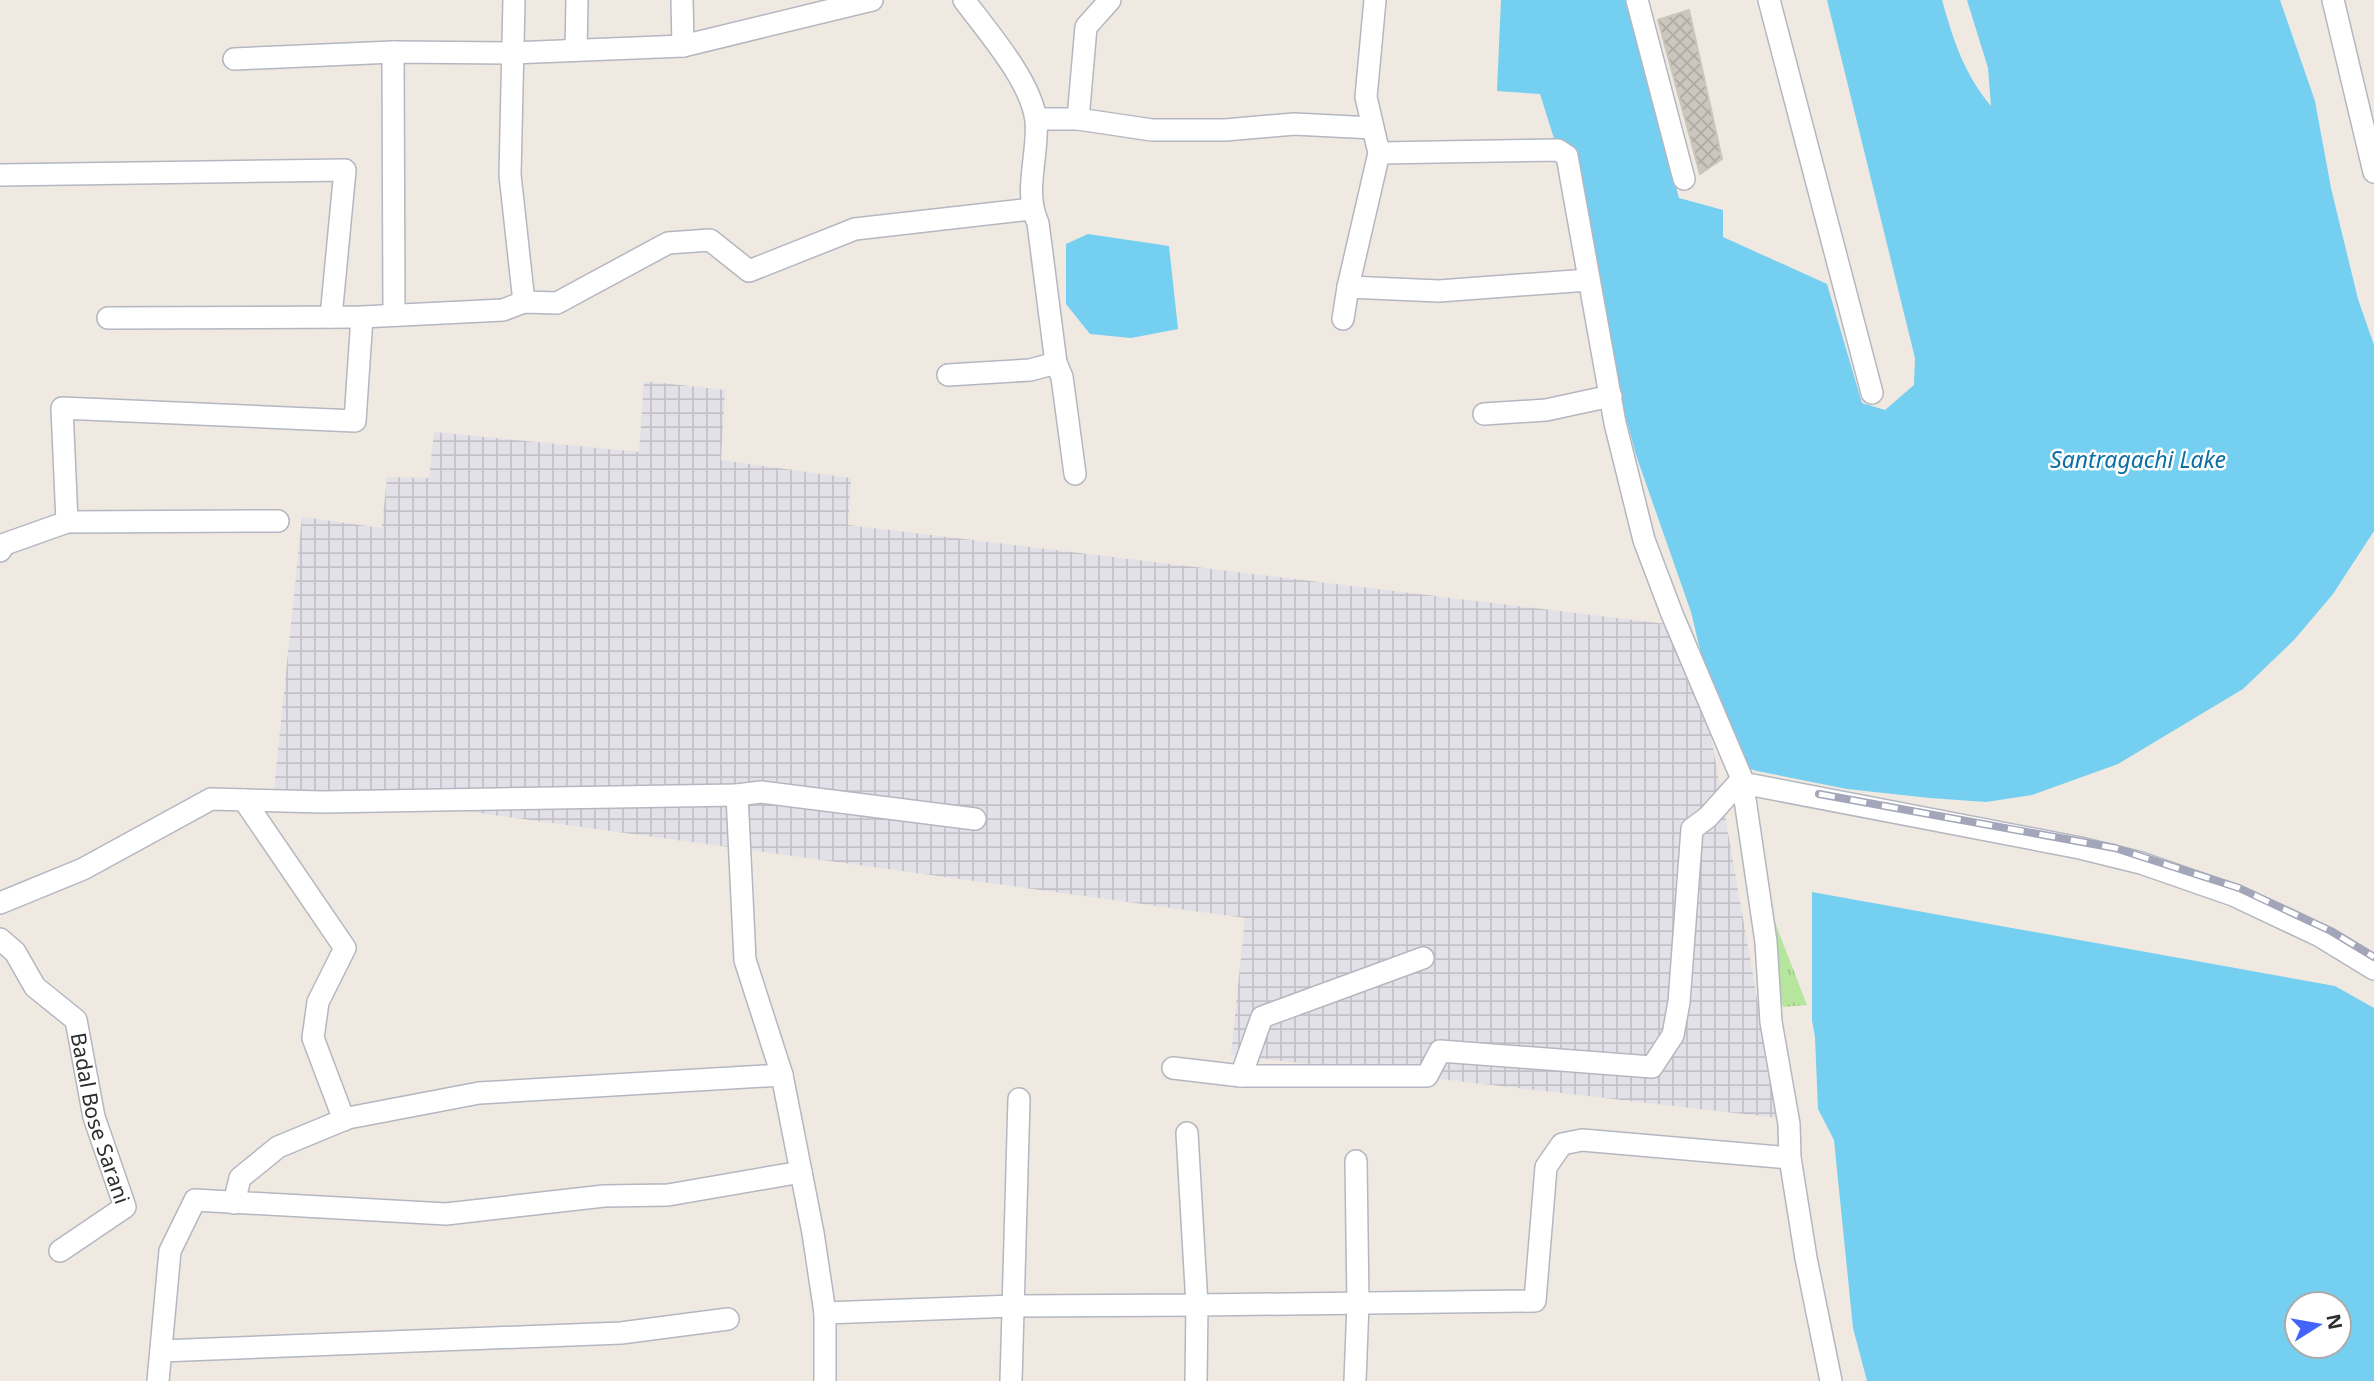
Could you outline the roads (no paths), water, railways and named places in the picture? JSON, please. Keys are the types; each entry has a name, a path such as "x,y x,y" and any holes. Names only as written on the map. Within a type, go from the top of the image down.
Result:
{"street":[{"path":"514,0 510,175 524,302"},
{"path":"576,50 577,0"},
{"path":"682,0 683,46"},
{"path":"234,59 393,52 512,53 683,46 872,0"},
{"path":"964,0 1002,50 1024,85 1036,119 1031,209 1038,223 1056,363 1062,377 1075,474"},
{"path":"1078,119 1086,27 1110,0"},
{"path":"1343,319 1348,286 1379,153 1366,97 1375,0"},
{"path":"1637,0 1684,179"},
{"path":"1769,0 1872,393"},
{"path":"2333,0 2374,172"},
{"path":"393,52 394,316"},
{"path":"1036,119 1078,119 1152,130 1225,130 1294,124 1373,128"},
{"path":"1379,153 1558,150 1567,156 1615,423 1644,540 1742,781 1766,942 1771,1022 1789,1124 1790,1158 1806,1258 1831,1381"},
{"path":"0,175 345,170 331,317"},
{"path":"108,318 362,317 503,310 524,302 557,303 668,243 710,240 749,271 855,229 1031,209"},
{"path":"1348,286 1439,291 1588,280"},
{"path":"66,522 62,408 355,421 362,317"},
{"path":"948,375 1030,370 1056,363"},
{"path":"1484,414 1546,410 1611,396"},
{"path":"0,551 5,544 66,522 278,521"},
{"path":"1742,781 2080,848 2141,863 2233,895 2320,936 2374,969"},
{"path":"1172,1068 1241,1076 1427,1076 1440,1051 1652,1067 1673,1035 1679,1002 1692,829 1708,817 1742,781"},
{"path":"0,903 83,869 211,799 323,802 737,795 761,792 975,819"},
{"path":"737,795 745,960 782,1074 801,1172 825,1312 825,1381"},
{"path":"244,800 345,948 318,1002 313,1038 344,1120"},
{"name":"Badal Bose Sarani","path":"0,939 15,953 35,986 76,1020 93,1117 125,1207 60,1251"},
{"path":"1241,1076 1262,1017 1423,958"},
{"path":"234,1203 240,1178 278,1147 344,1120 479,1093 782,1074"},
{"path":"1011,1381 1019,1099"},
{"path":"1187,1133 1197,1305 1196,1381"},
{"path":"825,1312 1013,1306 1535,1301 1546,1167 1562,1144 1582,1140 1790,1158"},
{"path":"1355,1381 1358,1303 1356,1161"},
{"path":"158,1381 170,1251 194,1200 446,1214 604,1196 668,1195 801,1172"},
{"path":"161,1351 621,1333 728,1319"}],"water":[{"name":"Santragachi Lake","path":"1501,0 1625,0 1679,198 1723,210 1723,237 1827,284 1862,403 1885,410 1914,385 1915,358 1827,0 1942,0 1967,69 1991,106 1988,68 1967,0 2280,0 2315,101 2331,188 2358,299 2374,345 2374,531 2333,594 2294,640 2243,689 2118,764 2032,795 1986,802 1930,798 1847,789 1757,771 1727,762 1691,612 1636,455 1606,343 1587,243 1540,94 1497,91"},
{"path":"1088,234 1169,246 1178,329 1131,338 1090,334 1066,304 1066,244"},
{"path":"1812,892 2335,986 2374,1008 2374,1381 1867,1381 1853,1328 1834,1140 1818,1109 1812,1020"}],"railway":[{"path":"1819,794 2115,848 2239,888 2331,931 2374,957"}]}
